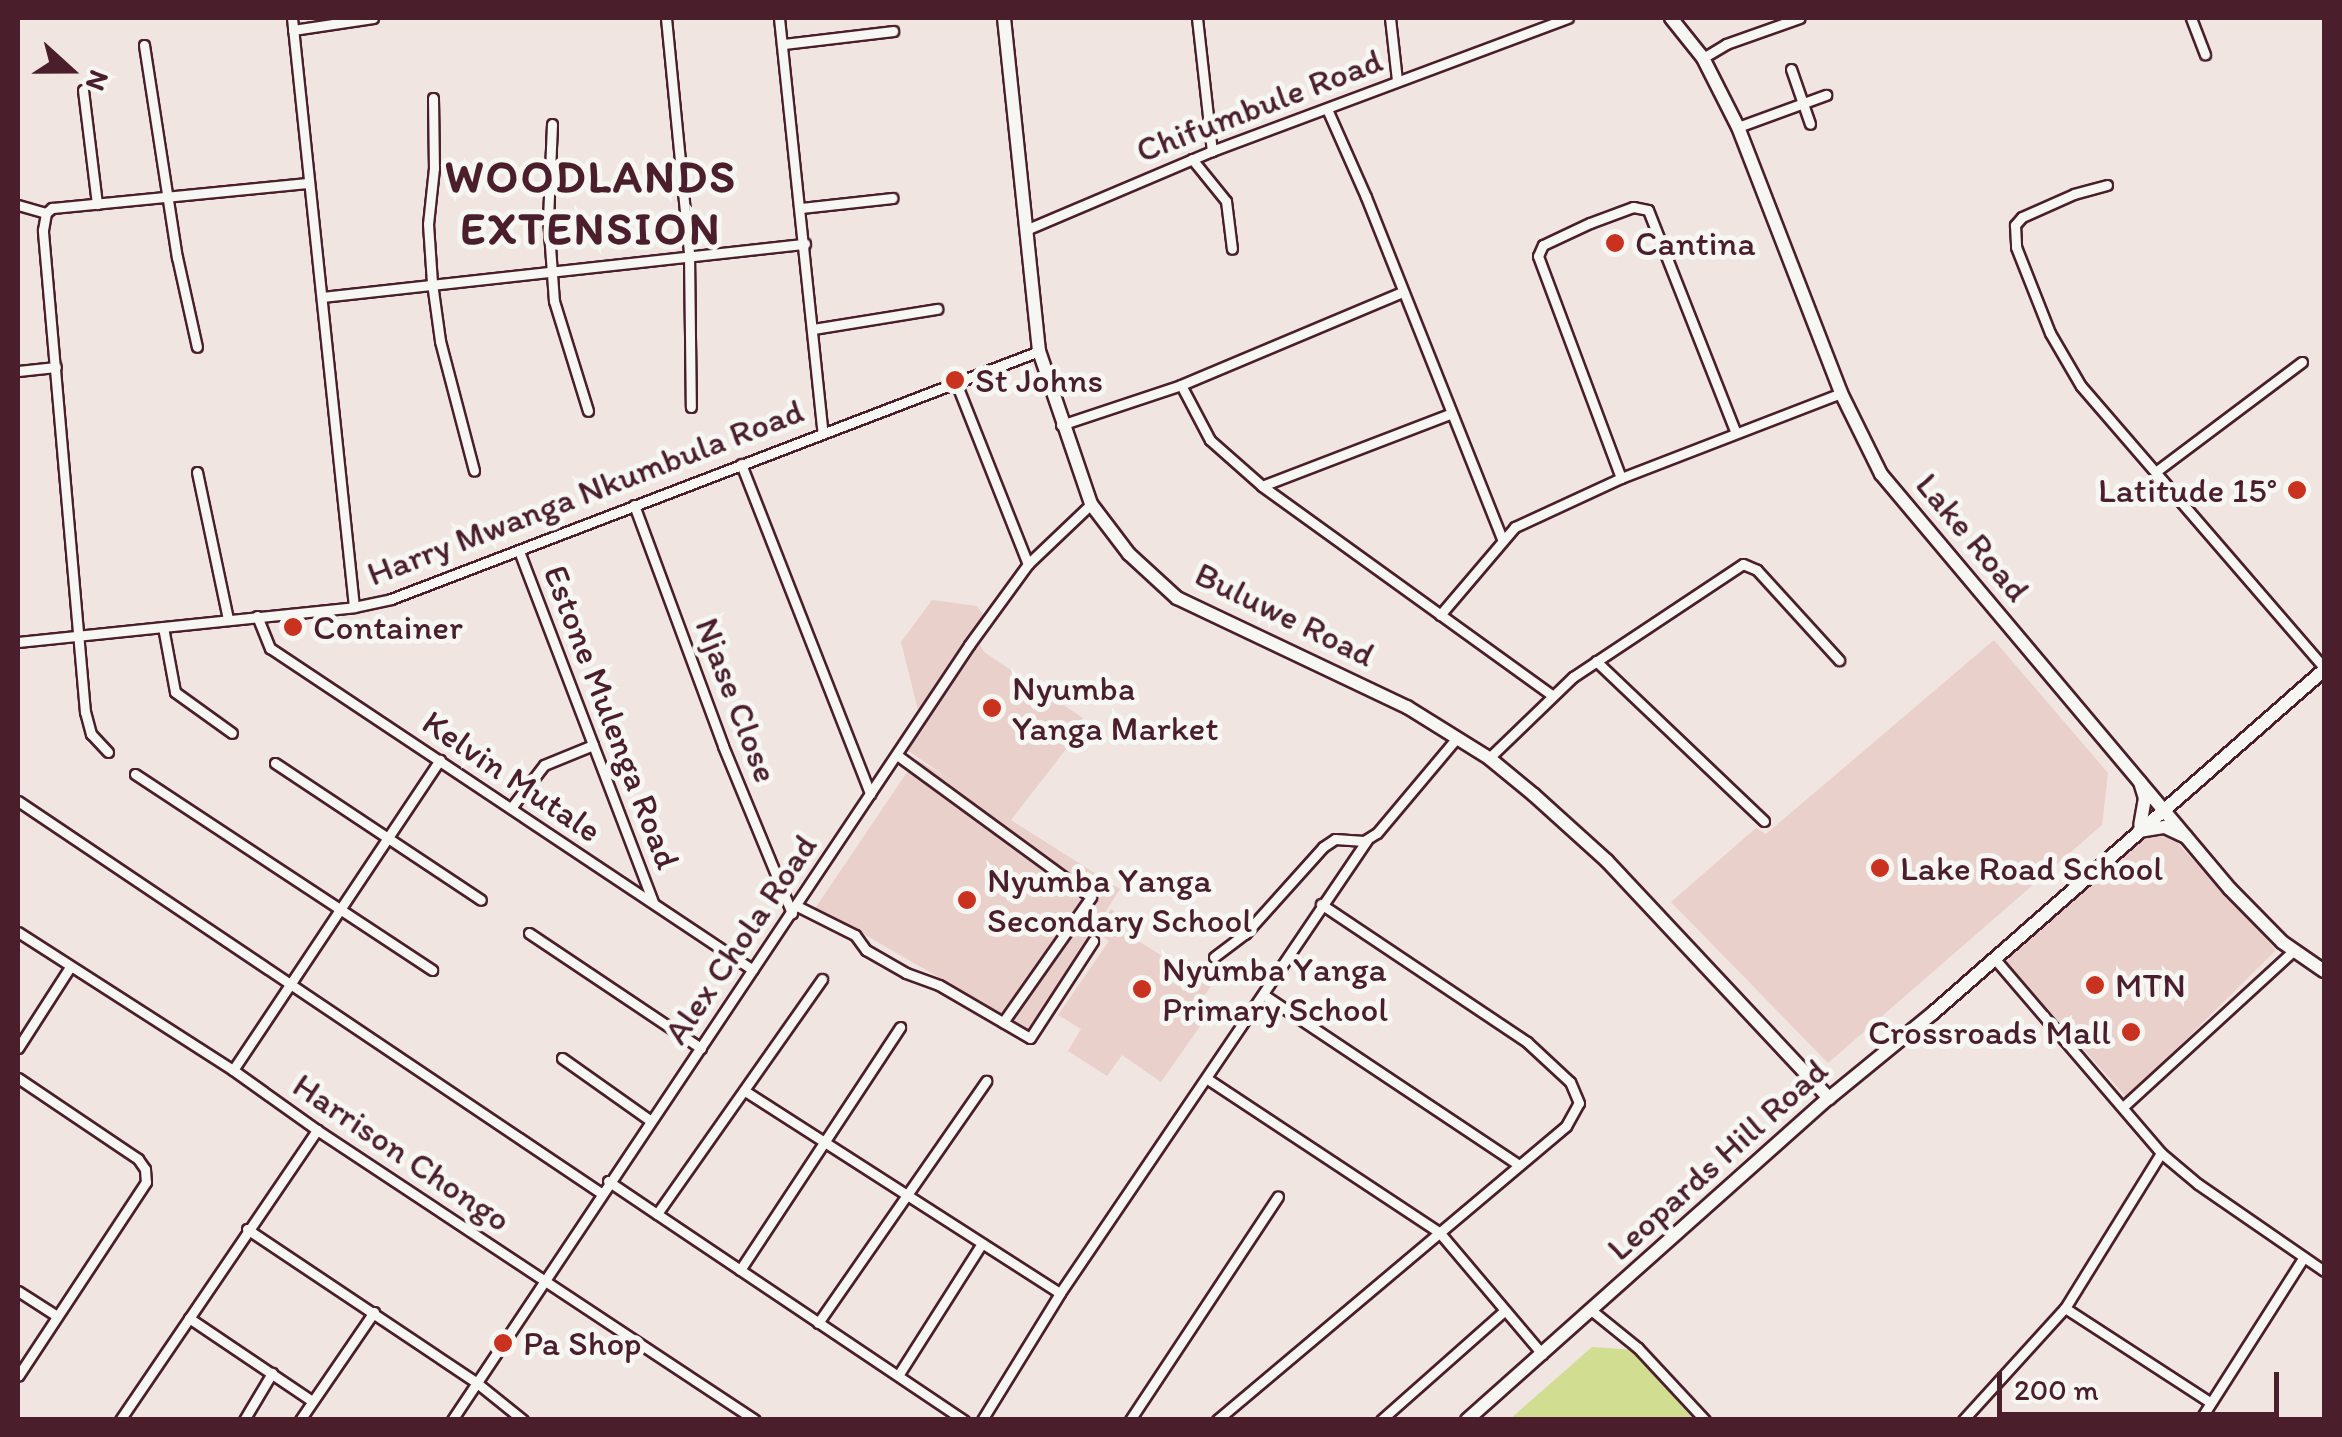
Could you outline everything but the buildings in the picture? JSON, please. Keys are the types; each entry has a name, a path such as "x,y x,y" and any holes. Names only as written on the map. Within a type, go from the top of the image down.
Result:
{"main road":[{"name":"Buluwe Road","path":"1004,18 1039,350 1091,504 1129,554 1177,598 1228,625 1331,668 1407,707 1489,758 1607,861 1829,1098"},
{"name":"Lake Road","path":"1671,18 1704,58 1738,127 1841,393 1872,459 1898,495 2184,828 2230,888 2293,950 2324,971"},
{"name":"Leopards Hill Road","path":"1467,1420 1829,1098 2324,669"},
{"path":"2191,783 2170,790 2142,781 2145,810 2136,832 2166,828 2192,842"},
{"path":"2184,828 2181,799 2191,783"}],"street":[{"path":"292,18 354,608"},
{"path":"294,30 373,18"},
{"path":"666,18 689,254 690,407"},
{"path":"779,18 822,430"},
{"path":"1196,18 1212,151"},
{"path":"1390,18 1397,80"},
{"name":"Chifumbule Road","path":"1028,229 1212,151 1568,18"},
{"path":"1704,58 1726,44 1800,18"},
{"path":"2191,18 2205,54"},
{"path":"784,44 893,32"},
{"path":"144,45 167,199 196,347"},
{"path":"1790,68 1810,124"},
{"path":"83,90 97,204"},
{"path":"1738,127 1826,95"},
{"path":"434,98 434,168 428,224 432,283 440,341 474,471"},
{"path":"1327,110 1502,539"},
{"path":"552,124 552,269 557,319 588,411"},
{"path":"1192,160 1226,201 1232,249"},
{"path":"108,752 91,734 86,721 82,635 43,230 46,213 52,208 308,183"},
{"path":"2107,185 2022,217 2014,234 2065,362 2081,386 2158,470 2324,669"},
{"path":"801,208 892,198"},
{"path":"18,205 46,213"},
{"path":"1620,478 1538,256 1543,245 1590,223 1633,207 1648,210 1734,431"},
{"path":"322,297 804,244"},
{"path":"1062,425 1181,385 1402,292"},
{"path":"813,329 937,309"},
{"name":"Harry Mwanga Nkumbula Road","path":"18,642 354,608 391,599 822,430 1039,350"},
{"path":"2158,470 2302,362"},
{"path":"18,370 56,367"},
{"path":"955,380 1028,564"},
{"path":"1181,385 1210,440 1262,486 1552,695"},
{"path":"1440,615 1515,527 1734,431 1841,393"},
{"path":"1262,486 1450,414"},
{"path":"741,464 870,794"},
{"path":"198,472 228,619"},
{"name":"Alex Chola Road","path":"452,1420 608,1181 1028,564 1091,504"},
{"name":"Njase Close","path":"634,505 723,746 795,909"},
{"name":"Estone Mulenga Road","path":"519,551 653,902"},
{"path":"1489,758 1552,695 1596,661 1744,564 1757,570 1838,660"},
{"name":"Kelvin Mutale","path":"257,616 270,648 753,970"},
{"path":"164,627 175,692 232,733"},
{"path":"1596,661 1764,820"},
{"path":"982,1420 1060,1294 1209,1080 1321,904 1367,840 1400,809 1455,740"},
{"path":"512,808 544,765 593,744"},
{"path":"897,755 1091,897 1002,1022"},
{"path":"234,1070 440,760"},
{"path":"275,763 481,900"},
{"path":"135,774 432,970"},
{"path":"18,801 601,1192"},
{"path":"1214,957 1245,934 1322,847 1340,838 1367,840"},
{"path":"1217,1420 1519,1165 1575,1115 1580,1103 1570,1082 1527,1042 1321,904"},
{"path":"795,909 855,935 866,950 906,974 939,985 1030,1038 1094,941"},
{"name":"Harrison Chongo","path":"18,932 234,1070 316,1130 755,1420"},
{"path":"529,933 700,1048"},
{"path":"2124,1106 2293,950"},
{"path":"1994,958 2161,1152 2324,1271"},
{"path":"18,1048 70,967"},
{"path":"657,1214 822,979"},
{"path":"1264,995 1519,1165"},
{"path":"740,1270 900,1027"},
{"path":"562,1058 651,1121"},
{"path":"18,1078 138,1159 146,1169 146,1182 18,1376"},
{"path":"1209,1080 1439,1232 1542,1354"},
{"path":"818,1323 986,1081"},
{"path":"745,1091 1060,1294"},
{"path":"120,1420 316,1130"},
{"path":"1963,1420 2066,1308 2161,1152"},
{"path":"608,1181 964,1420"},
{"path":"1130,1420 1278,1196"},
{"path":"247,1229 477,1383 524,1420"},
{"path":"899,1374 981,1245"},
{"path":"2200,1420 2304,1258"},
{"path":"18,1291 57,1316"},
{"path":"2066,1308 2210,1402"},
{"path":"1590,1310 1638,1348 1705,1420"},
{"path":"300,1420 374,1312"},
{"path":"1382,1420 1503,1312"},
{"path":"189,1318 312,1401"},
{"path":"244,1420 272,1374"}],"shaded area":[{"name":"Nyumba Yanga Secondary School","path":"932,600 977,606 990,623 978,642 984,652 1083,718 1077,735 1011,820 1120,889 1030,1030 848,925 814,910 916,759 951,780 907,750 918,710 901,642"},
{"name":"Lake Road School","path":"1994,640 2108,773 2102,825 1828,1063 1671,902 1756,828 1766,834"},
{"path":"2145,831 2175,840 2276,950 2127,1098 2002,958"},
{"name":"Nyumba Yanga Primary School","path":"1111,909 1142,931 1137,940 1173,963 1180,954 1217,978 1201,1000 1212,1009 1161,1082 1122,1055 1107,1076 1068,1051 1081,1029 1058,1015 1109,941 1095,932"}],"green space":[{"path":"1592,1347 1634,1350 1693,1419 1510,1419"}],"place":[{"name":"Cantina","path":"1615,243"},
{"name":"St Johns","path":"955,380"},
{"name":"Latitude 15°","path":"2297,490"},
{"name":"Container","path":"293,627"},
{"name":"Nyumba Yanga Market","path":"992,708"},
{"name":"Lake Road School","path":"1880,868"},
{"name":"Nyumba Yanga Secondary School","path":"967,900"},
{"name":"MTN","path":"2095,985"},
{"name":"Nyumba Yanga Primary School","path":"1142,989"},
{"name":"Crossroads Mall","path":"2131,1032"},
{"name":"Pa Shop","path":"503,1343"}],"district":[{"name":"WOODLANDS EXTENSION","path":"591,203"}]}
